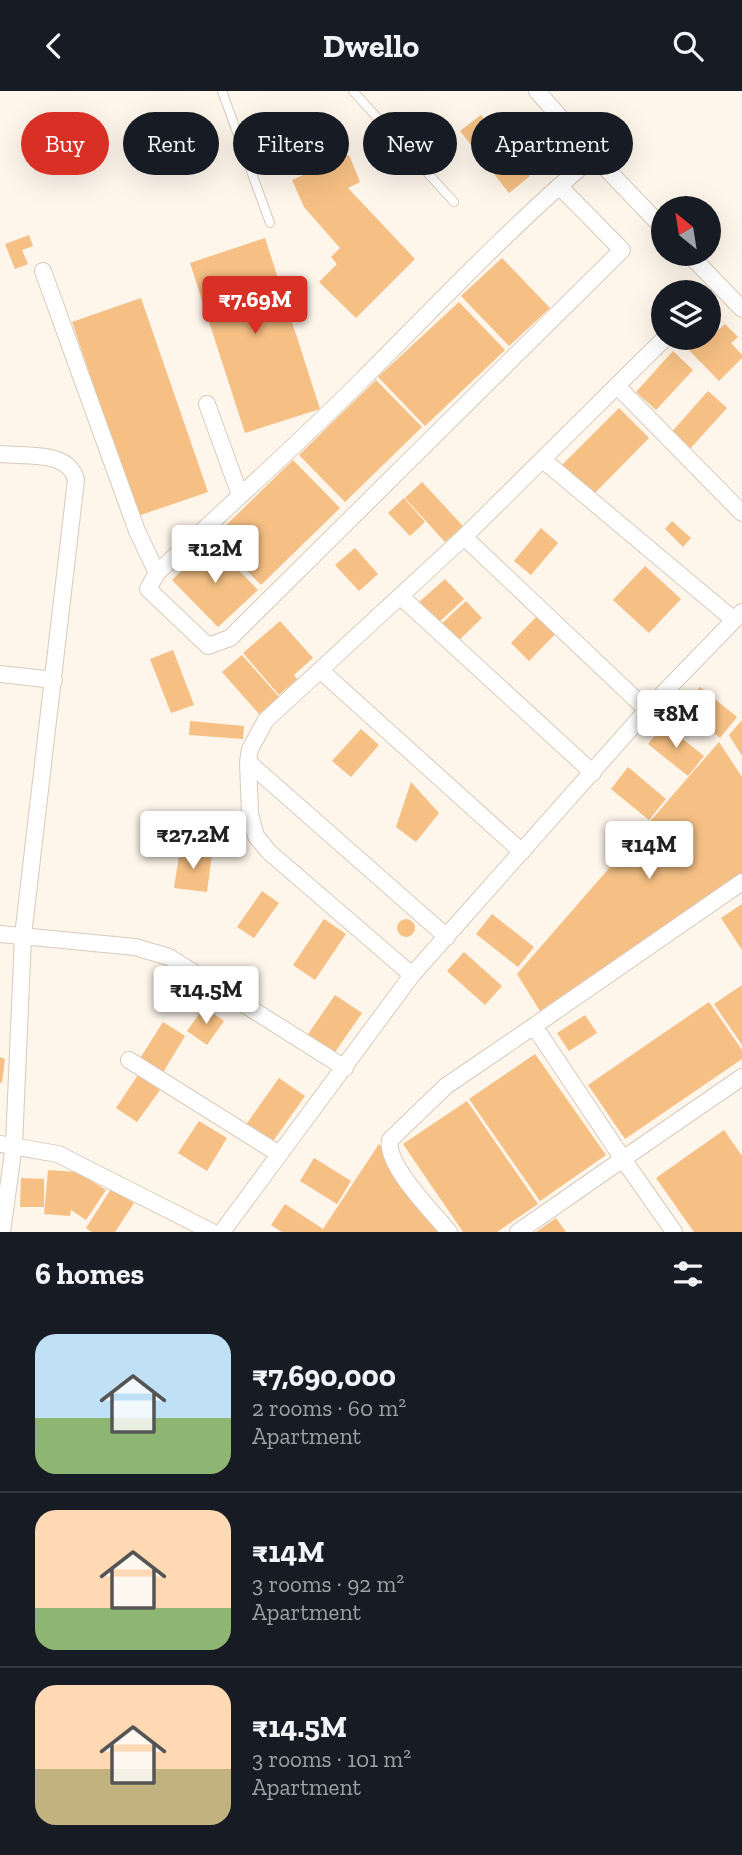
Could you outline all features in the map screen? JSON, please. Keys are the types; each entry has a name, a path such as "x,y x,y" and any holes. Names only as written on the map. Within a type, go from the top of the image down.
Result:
{"street":[{"path":"537,91 555,112"},
{"path":"559,186 622,250 230,638 208,646 189,632 148,589 157,573 359,382 493,247 559,186 572,175"},
{"path":"612,175 651,215"},
{"path":"700,266 742,309"},
{"path":"43,271 137,531 157,573"},
{"path":"412,975 269,852 256,836 250,814 250,749 266,720 464,537 653,350"},
{"path":"617,386 742,513"},
{"path":"207,404 240,495"},
{"path":"0,454 63,460 73,469 76,480 23,936 2,1232"},
{"path":"222,1232 412,975 647,710 738,616 542,460"},
{"path":"464,537 647,710"},
{"path":"400,597 593,773"},
{"path":"320,670 522,852"},
{"path":"0,674 54,680"},
{"path":"248,762 447,937"},
{"path":"449,1232 394,1164 388,1149 390,1140 446,1087 742,881"},
{"path":"0,934 135,947 169,957 345,1068"},
{"path":"534,1026 674,1232"},
{"path":"129,1060 279,1154"},
{"path":"518,1232 742,1077"},
{"path":"7,1144 58,1154 212,1232"}],"lane":[{"path":"222,91 270,223"},
{"path":"353,91 454,202"}],"building":[{"path":"471,123 471,145 460,131"},
{"path":"349,155 360,182 348,188 415,259 356,318 319,282 337,264 331,257 340,248 304,207 292,180 303,175 349,175"},
{"path":"495,175 529,175 530,176 509,193"},
{"path":"29,235 33,246 22,250 28,264 15,269 5,244"},
{"path":"265,238 320,409 245,433 190,263"},
{"path":"502,258 550,308 509,346 461,296"},
{"path":"141,298 208,492 138,516 72,322"},
{"path":"459,302 505,350 425,426 378,377"},
{"path":"725,324 738,337 731,343 742,358 719,381 689,350 721,350 721,327"},
{"path":"673,351 693,370 656,410 636,392"},
{"path":"376,380 422,427 345,502 299,455"},
{"path":"708,391 727,408 688,451 670,434"},
{"path":"619,408 649,438 591,497 560,467"},
{"path":"293,460 340,508 261,585 214,537"},
{"path":"422,482 463,526 445,542 405,498"},
{"path":"404,498 425,522 410,536 388,513"},
{"path":"672,521 691,538 683,547 665,529"},
{"path":"541,528 558,543 531,575 514,561"},
{"path":"211,542 258,590 218,627 172,580"},
{"path":"355,548 378,574 359,591 335,565"},
{"path":"645,566 681,599 649,633 613,600"},
{"path":"445,579 464,599 436,625 417,604"},
{"path":"466,601 482,618 454,645 437,628"},
{"path":"541,612 559,630 529,661 511,643"},
{"path":"280,621 313,658 294,675 297,679 279,695 243,653"},
{"path":"173,650 194,705 171,713 150,659"},
{"path":"242,655 279,697 259,714 222,672"},
{"path":"700,687 737,717 720,738 683,707"},
{"path":"742,720 742,756 729,735"},
{"path":"190,721 244,726 243,739 189,735"},
{"path":"664,724 704,756 688,776 648,744"},
{"path":"361,729 379,745 351,777 332,761"},
{"path":"719,742 742,777 742,873 540,1011 517,974"},
{"path":"628,767 666,799 649,820 611,789"},
{"path":"411,782 439,813 416,842 396,827"},
{"path":"180,849 212,854 207,892 174,888"},
{"path":"262,891 279,903 254,938 237,927"},
{"path":"742,904 742,950 721,918"},
{"path":"492,914 534,947 518,967 476,934"},
{"path":"324,919 346,934 315,980 293,965"},
{"path":"406,919 412,922 415,928 412,934 406,937 400,934 397,928 400,922"},
{"path":"464,952 502,986 485,1005 447,971"},
{"path":"166,981 181,993 173,1002 158,989"},
{"path":"742,985 742,1045 714,1004"},
{"path":"335,995 362,1013 333,1055 306,1037"},
{"path":"709,1002 742,1050 742,1059 625,1139 588,1085"},
{"path":"204,1007 224,1021 207,1045 187,1031"},
{"path":"585,1015 597,1033 569,1051 557,1033"},
{"path":"163,1022 185,1036 162,1074 139,1060"},
{"path":"535,1054 606,1155 540,1201 469,1099"},
{"path":"0,1057 5,1059 2,1083 0,1082"},
{"path":"138,1075 160,1090 137,1122 116,1108"},
{"path":"279,1078 305,1096 271,1144 245,1126"},
{"path":"467,1101 538,1204 497,1232 463,1232 403,1144"},
{"path":"199,1121 227,1138 207,1171 178,1153"},
{"path":"724,1130 742,1156 742,1232 694,1232 656,1178"},
{"path":"379,1144 444,1232 282,1232 271,1225 285,1204 323,1229"},
{"path":"314,1158 351,1181 337,1204 300,1181"},
{"path":"48,1170 77,1172 106,1190 86,1220 71,1210 70,1216 44,1214"},
{"path":"21,1178 44,1179 44,1207 20,1207"},
{"path":"111,1189 134,1203 115,1232 92,1232 86,1228"},
{"path":"556,1218 566,1232 536,1232"}]}
